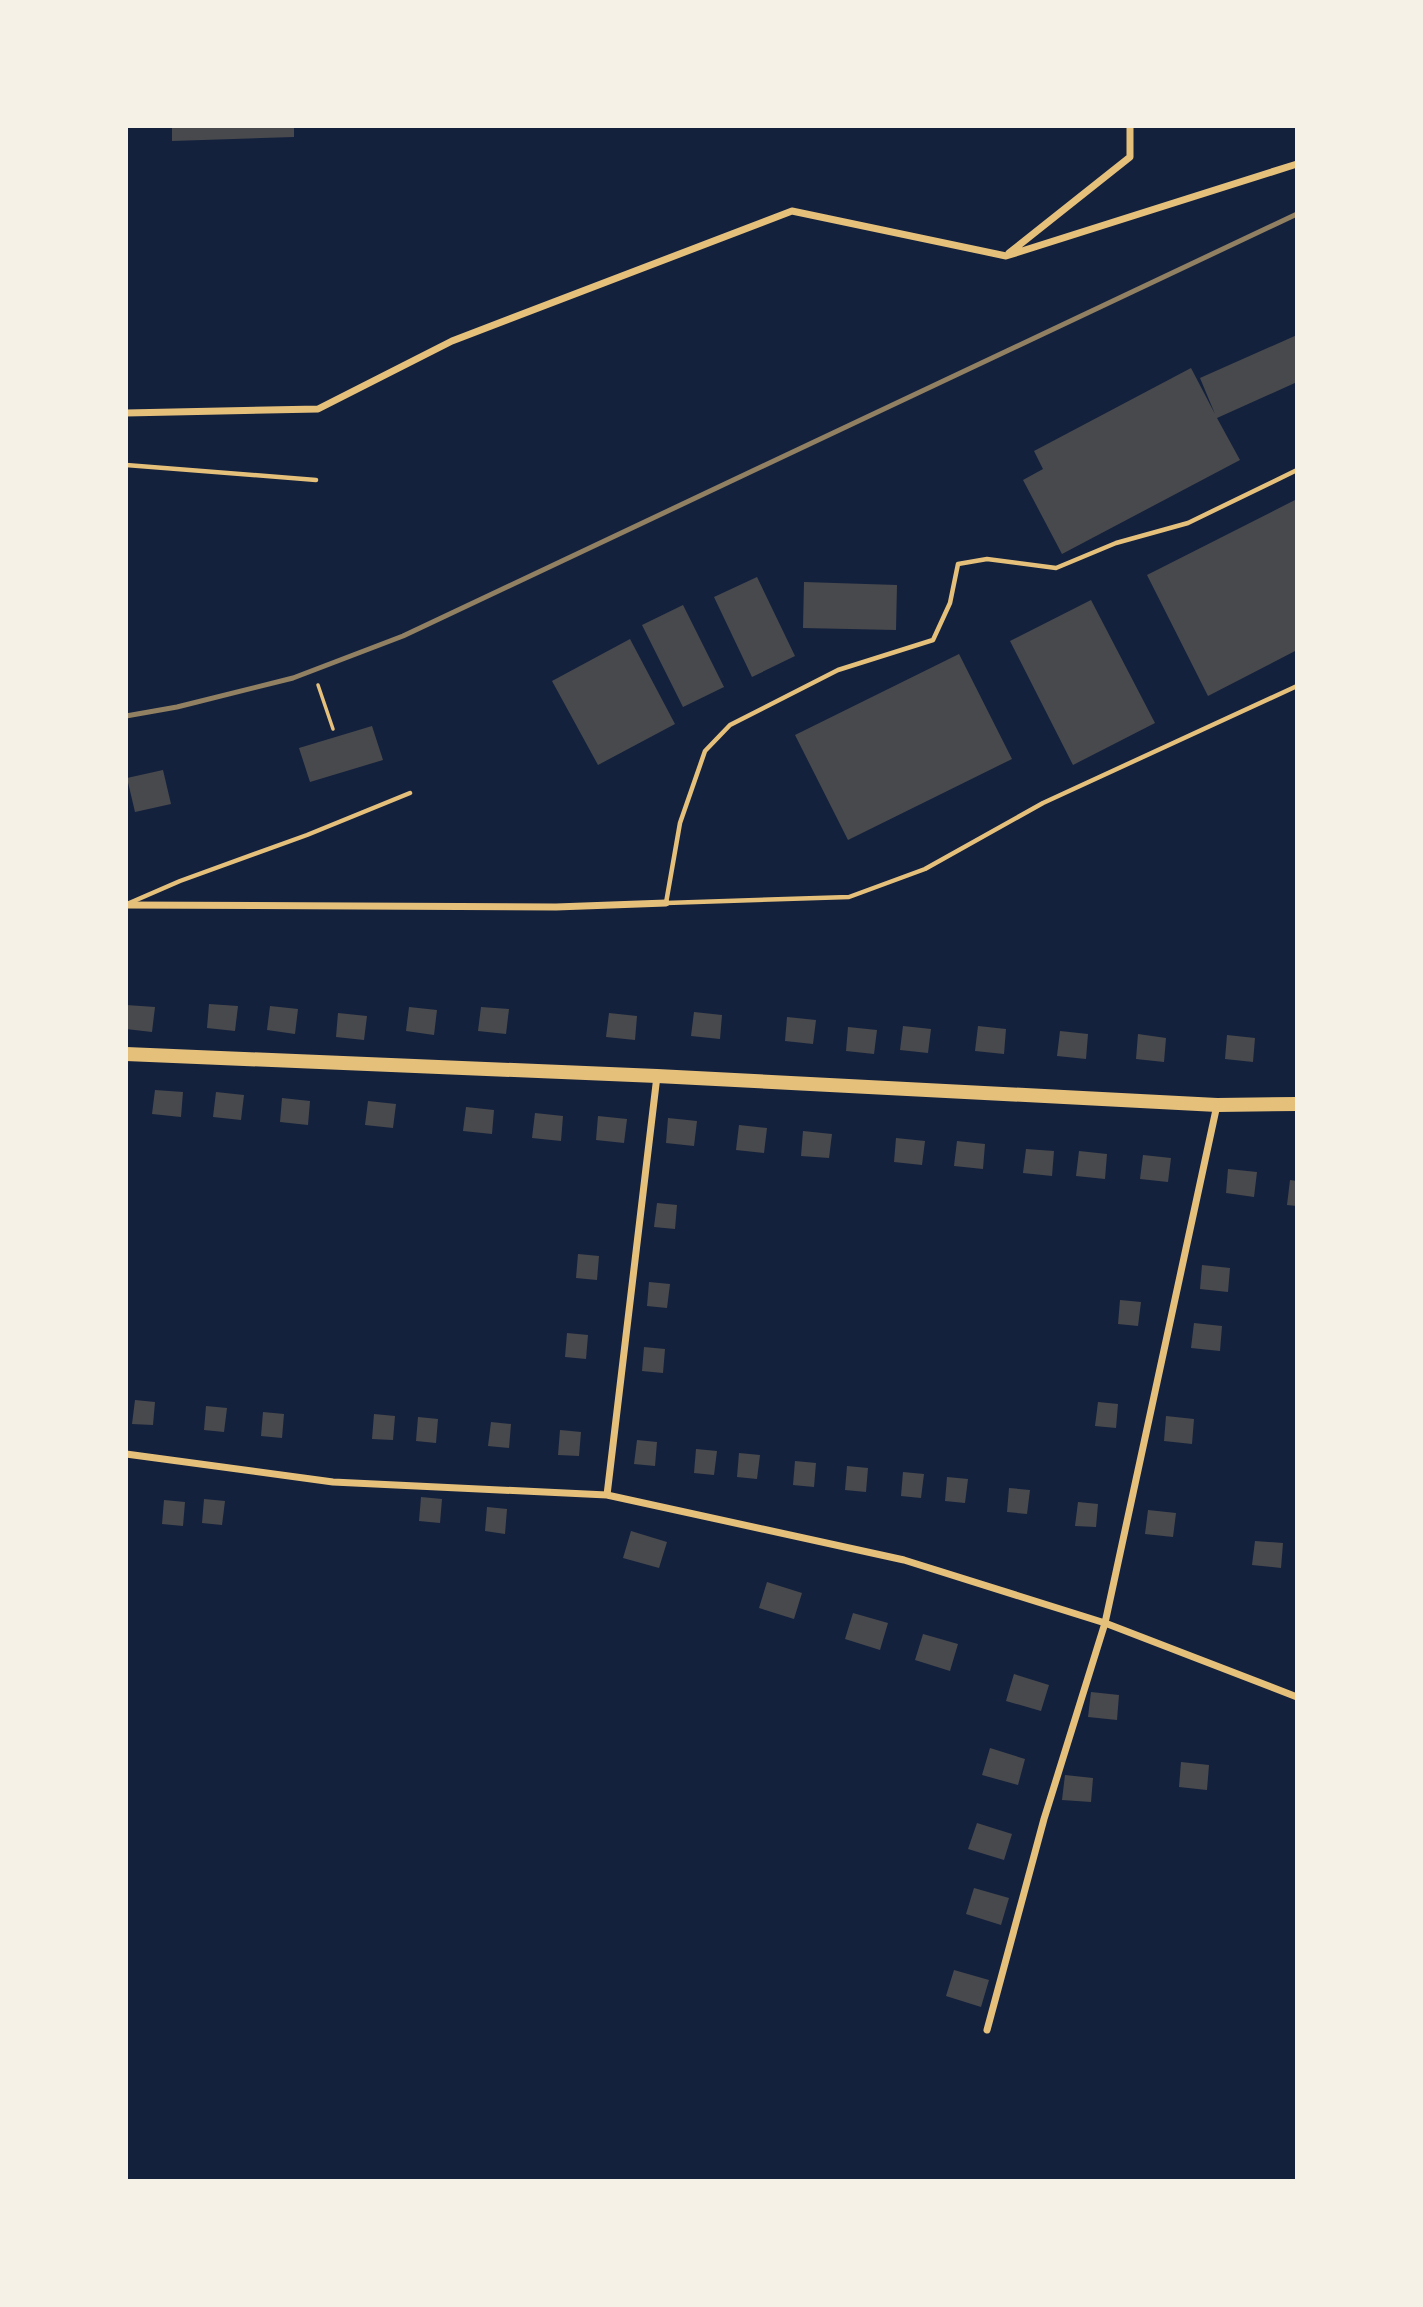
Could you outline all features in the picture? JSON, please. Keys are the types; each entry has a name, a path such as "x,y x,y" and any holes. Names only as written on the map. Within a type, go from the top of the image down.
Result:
{"main road":[{"path":"126,1054 657,1076 1217,1105 1297,1104"}],"street":[{"path":"1006,256 1130,157 1130,126"},
{"path":"126,413 318,409 452,341 792,211 1006,256 1297,164"},
{"path":"126,905 556,907 666,903"},
{"path":"607,1496 657,1076"},
{"path":"987,2030 1044,1819 1105,1623 1217,1105"},
{"path":"126,1454 333,1482 607,1496 904,1560 1105,1623 1297,1697"}],"lane":[{"path":"126,465 316,480"},
{"path":"1297,470 1188,523 1116,542 1056,568 987,559 958,564 950,603 933,640 838,670 730,724 705,751 680,824 666,903 849,897 925,869 1043,803 1297,686"},
{"path":"126,905 180,881 307,835 410,793"}],"path":[{"path":"318,685 333,729"}],"building":[{"path":"172,126 294,126 294,137 172,141"},
{"path":"1297,335 1297,382 1217,418 1240,460 1062,554 1023,480 1043,469 1034,451 1191,368 1215,414 1200,378"},
{"path":"1297,499 1297,650 1208,696 1147,575"},
{"path":"757,577 795,656 752,677 714,597"},
{"path":"804,582 897,585 896,630 803,628"},
{"path":"1091,600 1155,723 1073,765 1010,641"},
{"path":"683,605 724,687 683,707 642,625"},
{"path":"630,639 675,724 598,765 552,681"},
{"path":"959,654 1012,759 848,840 795,735"},
{"path":"372,726 383,760 310,782 299,748"},
{"path":"163,770 171,804 135,812 127,778"},
{"path":"209,1004 238,1006 235,1031 207,1028"},
{"path":"126,1005 155,1007 152,1032 126,1029"},
{"path":"270,1006 298,1009 295,1034 267,1030"},
{"path":"409,1007 437,1010 434,1035 406,1031"},
{"path":"481,1007 509,1009 506,1034 478,1031"},
{"path":"694,1012 722,1015 720,1039 691,1036"},
{"path":"338,1013 367,1016 364,1040 336,1037"},
{"path":"609,1013 637,1016 635,1040 606,1037"},
{"path":"787,1017 816,1020 813,1044 785,1041"},
{"path":"903,1026 931,1029 928,1053 900,1050"},
{"path":"978,1026 1006,1029 1004,1054 975,1051"},
{"path":"848,1027 877,1030 874,1054 846,1051"},
{"path":"1060,1031 1088,1034 1086,1059 1057,1056"},
{"path":"1138,1034 1166,1038 1164,1062 1136,1059"},
{"path":"1227,1035 1255,1038 1253,1062 1225,1059"},
{"path":"155,1090 183,1092 181,1117 152,1114"},
{"path":"216,1092 244,1095 241,1120 213,1117"},
{"path":"282,1098 310,1101 308,1125 280,1122"},
{"path":"368,1101 396,1104 393,1128 365,1125"},
{"path":"466,1107 494,1110 492,1134 463,1131"},
{"path":"535,1113 563,1116 561,1141 532,1138"},
{"path":"598,1116 627,1119 624,1143 596,1140"},
{"path":"668,1118 697,1121 694,1146 666,1143"},
{"path":"739,1125 767,1128 764,1153 736,1150"},
{"path":"803,1131 832,1134 829,1158 801,1156"},
{"path":"896,1138 925,1141 922,1165 894,1162"},
{"path":"957,1141 985,1144 983,1169 954,1166"},
{"path":"1026,1149 1054,1151 1052,1176 1023,1173"},
{"path":"1079,1151 1107,1154 1105,1179 1076,1176"},
{"path":"1143,1155 1171,1158 1168,1182 1140,1179"},
{"path":"1228,1169 1257,1172 1254,1197 1226,1193"},
{"path":"1290,1180 1297,1181 1297,1206 1287,1205"},
{"path":"657,1203 677,1205 675,1229 654,1227"},
{"path":"578,1254 599,1256 597,1280 576,1278"},
{"path":"1202,1265 1230,1268 1228,1292 1200,1289"},
{"path":"649,1282 670,1284 667,1308 647,1306"},
{"path":"1120,1300 1141,1302 1138,1326 1118,1324"},
{"path":"1194,1323 1222,1326 1220,1351 1191,1348"},
{"path":"567,1333 588,1335 586,1359 565,1357"},
{"path":"644,1347 665,1349 663,1373 642,1371"},
{"path":"135,1400 155,1402 153,1425 132,1424"},
{"path":"1098,1402 1118,1404 1116,1428 1095,1426"},
{"path":"206,1406 227,1408 224,1432 204,1430"},
{"path":"263,1412 284,1414 282,1438 261,1436"},
{"path":"374,1414 395,1416 393,1440 372,1439"},
{"path":"1166,1416 1194,1419 1192,1444 1164,1441"},
{"path":"418,1417 438,1419 436,1443 416,1441"},
{"path":"491,1422 511,1424 509,1448 488,1446"},
{"path":"560,1430 581,1432 579,1456 558,1455"},
{"path":"637,1440 657,1442 655,1466 634,1464"},
{"path":"696,1449 717,1451 714,1475 694,1473"},
{"path":"739,1453 760,1455 757,1479 737,1477"},
{"path":"795,1461 816,1463 814,1487 793,1485"},
{"path":"847,1466 868,1468 866,1492 845,1490"},
{"path":"903,1472 924,1474 921,1498 901,1496"},
{"path":"947,1477 968,1479 965,1503 945,1501"},
{"path":"1009,1488 1030,1490 1027,1514 1007,1512"},
{"path":"421,1497 442,1499 440,1523 419,1521"},
{"path":"204,1499 225,1501 222,1525 202,1523"},
{"path":"164,1500 185,1502 183,1526 162,1524"},
{"path":"1078,1502 1098,1504 1096,1527 1075,1526"},
{"path":"487,1507 507,1509 505,1534 485,1531"},
{"path":"1148,1510 1176,1513 1173,1537 1145,1534"},
{"path":"631,1531 667,1542 659,1568 623,1558"},
{"path":"1255,1541 1283,1543 1281,1568 1252,1565"},
{"path":"767,1582 802,1593 794,1619 759,1608"},
{"path":"853,1613 888,1623 880,1650 845,1639"},
{"path":"923,1634 958,1644 950,1671 915,1660"},
{"path":"1014,1674 1049,1685 1041,1711 1006,1701"},
{"path":"1091,1692 1119,1695 1117,1720 1088,1717"},
{"path":"990,1748 1025,1759 1018,1785 982,1775"},
{"path":"1181,1762 1209,1765 1207,1790 1179,1787"},
{"path":"1065,1775 1093,1778 1091,1802 1062,1800"},
{"path":"977,1823 1012,1834 1004,1860 968,1849"},
{"path":"974,1888 1009,1898 1001,1925 966,1914"},
{"path":"954,1970 989,1980 981,2007 946,1996"}],"railway":[{"path":"126,716 177,707 293,678 403,636 1297,214"}]}
